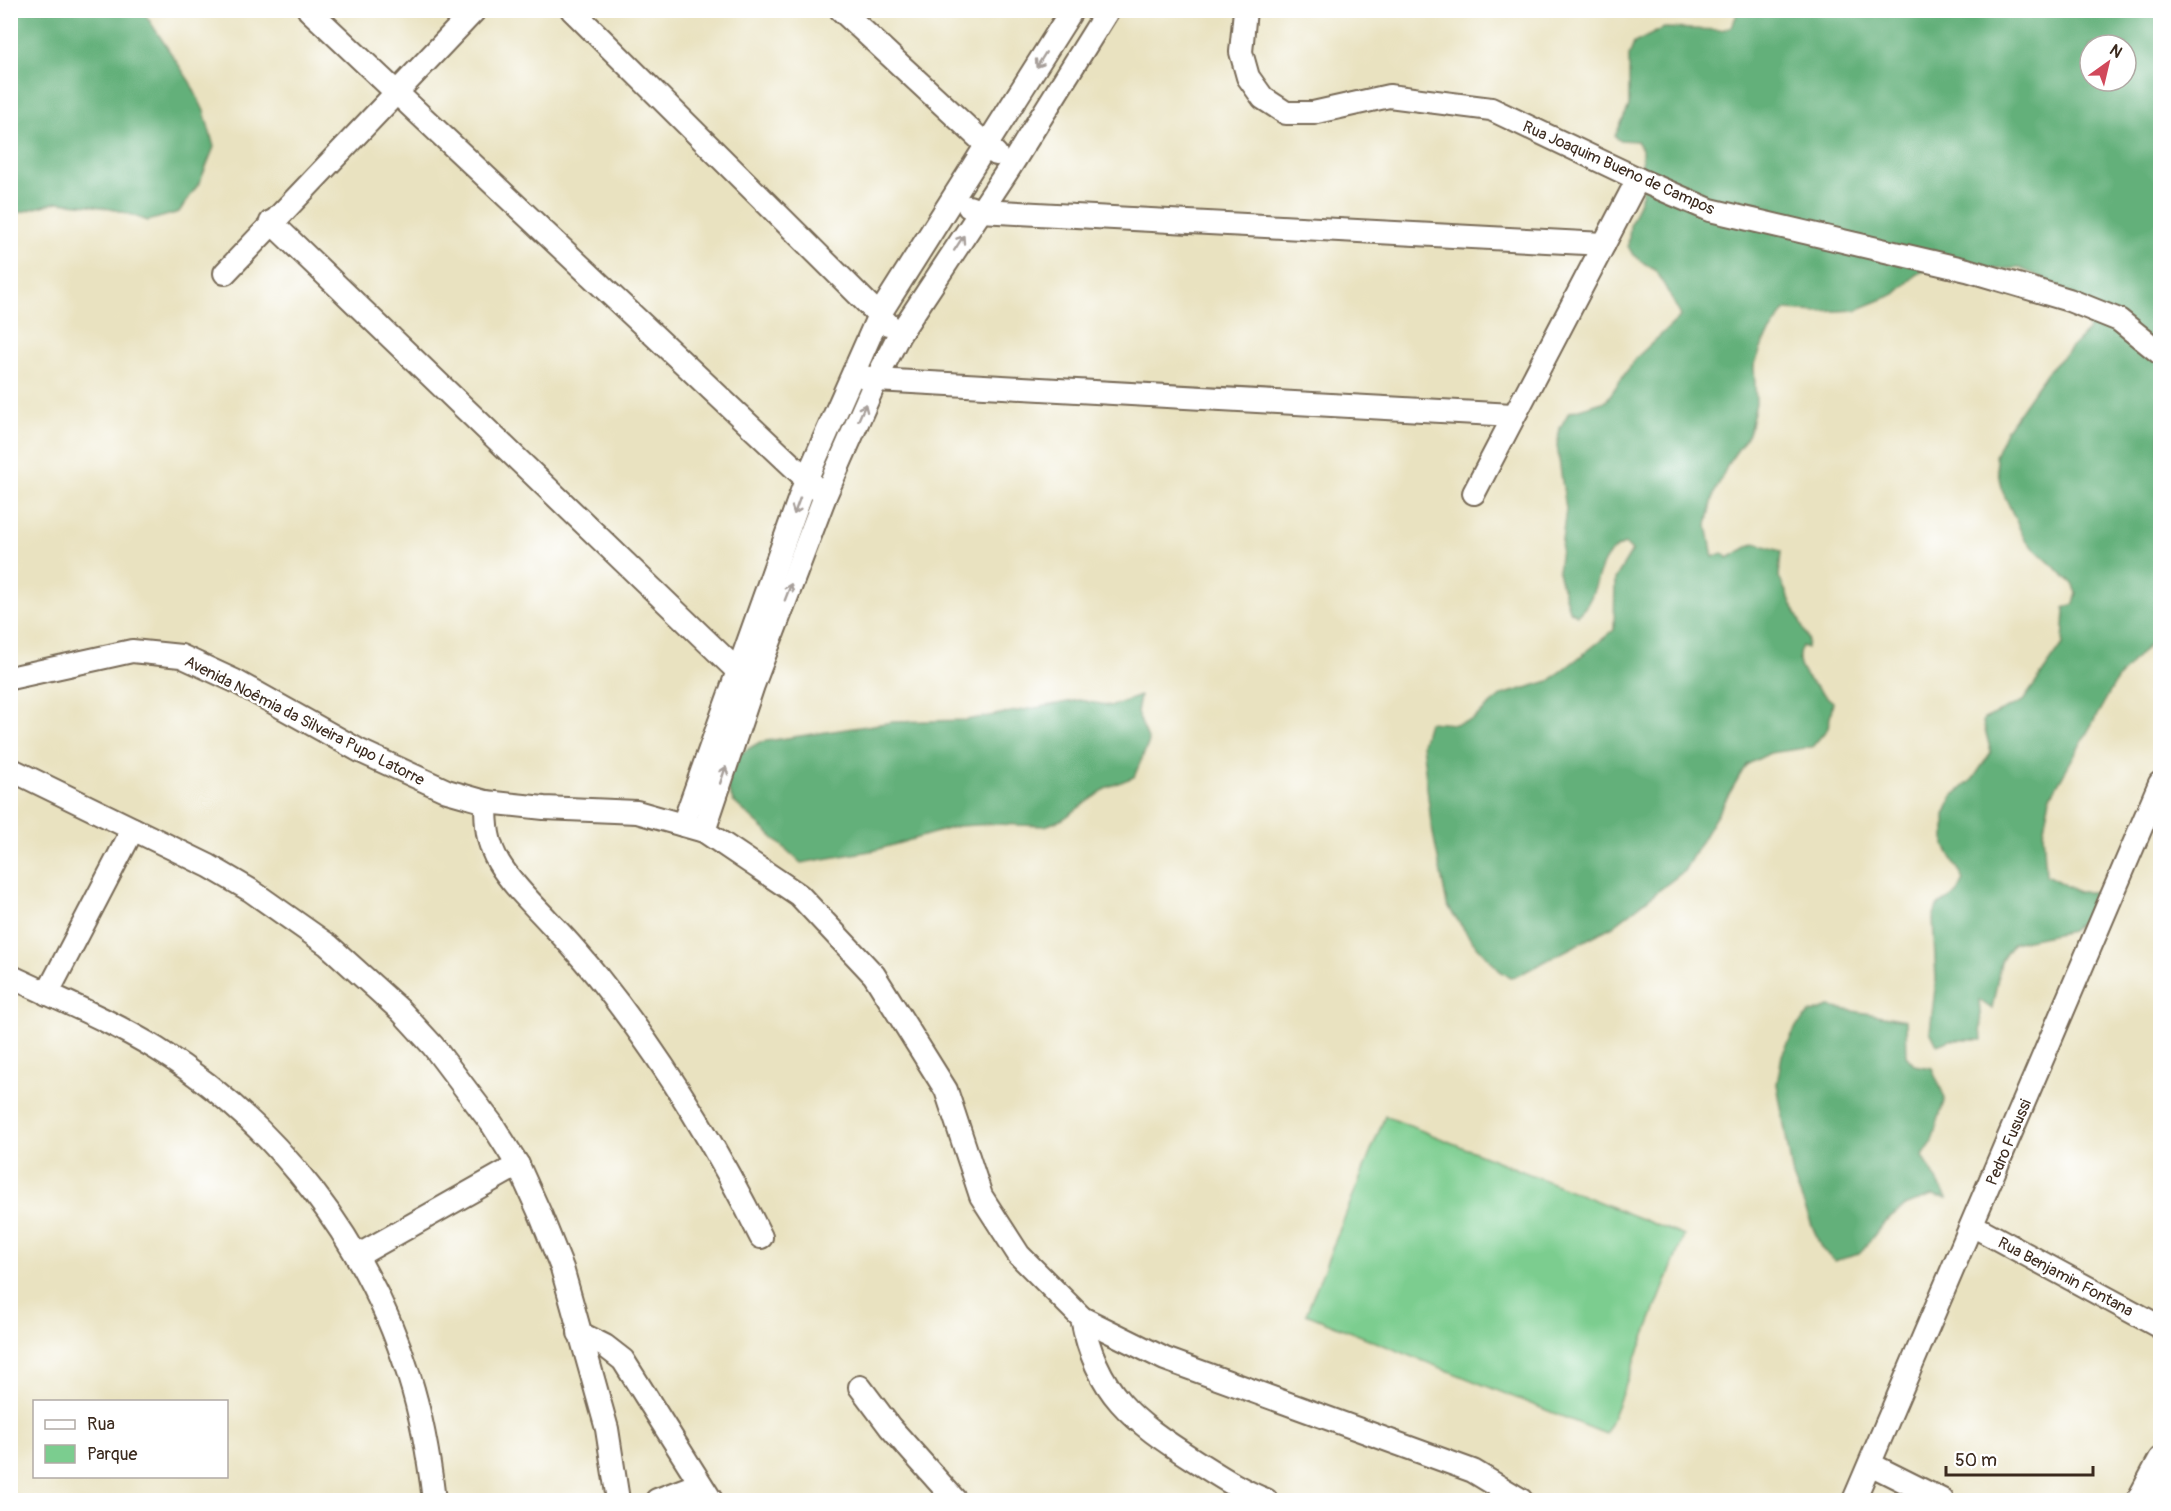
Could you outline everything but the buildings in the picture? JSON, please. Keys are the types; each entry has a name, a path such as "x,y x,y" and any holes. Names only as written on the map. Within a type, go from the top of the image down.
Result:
{"street":[{"path":"309,10 825,496"},
{"path":"225,273 475,10"},
{"path":"572,10 899,335"},
{"path":"841,10 1010,167"},
{"path":"694,828 745,678 806,480 879,315 1072,10"},
{"name":"Rua Joaquim Bueno de Campos","path":"1245,10 1241,52 1248,77 1263,98 1286,113 1314,113 1389,96 1491,109 1638,179 1710,210 1967,270 2069,300 2120,320 2160,353"},
{"path":"745,678 876,380 899,335 1010,167 1105,12"},
{"path":"1474,494 1513,415 1638,179"},
{"path":"952,200 980,212 1604,244"},
{"path":"272,222 745,678"},
{"path":"853,374 876,380 1513,415"},
{"name":"Avenida Noêmia da Silveira Pupo Latorre","path":"10,678 132,651 181,656 234,681 360,751 447,791 486,802 544,808 637,812 694,828 799,895 874,975 946,1090 981,1196 1020,1255 1082,1318"},
{"path":"10,769 209,866 250,890 328,945 365,976 439,1053 492,1124 518,1165 562,1268 607,1429 618,1500"},
{"name":"Pedro Fusussi","path":"1854,1500 2160,783"},
{"path":"486,802 486,831 497,861 516,886 596,975 670,1075 728,1172 761,1237"},
{"path":"47,994 133,829"},
{"path":"10,976 85,1010 140,1039 192,1073 225,1098 284,1156 316,1196 357,1256 395,1334 421,1417 435,1500"},
{"path":"357,1256 518,1165"},
{"name":"Rua Benjamin Fontana","path":"1972,1225 2160,1327"},
{"path":"1082,1318 1101,1377 1134,1419 1251,1498"},
{"path":"1082,1318 1165,1359 1473,1471 1521,1500"},
{"path":"579,1333 605,1346 623,1360 706,1494"},
{"path":"860,1387 903,1443 955,1500"},
{"path":"2138,1500 2160,1459"},
{"path":"1870,1464 1942,1500"},
{"path":"657,1500 686,1489 706,1494"}],"green space":[{"path":"11,10 143,11 190,82 204,111 214,147 200,182 179,212 148,221 120,211 57,202 11,215"},
{"path":"1738,11 2160,11 2160,632 2118,678 2050,798 2043,832 2046,875 2078,892 2102,892 2102,904 2071,931 2013,943 2001,961 1992,1009 1979,1000 1982,1040 1950,1040 1937,1045 1930,1031 1936,980 1933,918 1937,906 1957,894 1964,880 1945,846 1945,815 1953,796 1973,779 1991,752 1984,719 2023,701 2063,644 2064,608 2074,604 2077,593 2073,584 2025,540 2001,488 1995,456 2007,429 2047,372 2089,330 2076,299 2047,280 2020,268 1983,270 1947,260 1917,274 1895,294 1856,310 1819,312 1785,310 1765,339 1754,366 1756,403 1749,434 1729,462 1714,494 1707,525 1713,557 1722,553 1728,558 1755,543 1781,551 1779,577 1808,639 1807,648 1802,646 1799,654 1799,663 1813,685 1833,702 1828,728 1812,747 1770,753 1746,765 1684,871 1613,926 1517,976 1510,977 1500,971 1472,941 1447,905 1431,823 1422,744 1428,722 1455,724 1472,720 1502,695 1549,681 1614,630 1615,579 1632,551 1625,544 1614,550 1607,557 1591,598 1585,607 1577,615 1569,610 1558,572 1566,509 1557,445 1560,428 1569,412 1606,401 1636,358 1681,316 1657,272 1633,255 1628,246 1630,226 1642,195 1642,149 1637,141 1619,140 1615,136 1629,106 1629,56 1634,43 1664,28 1721,30 1732,27"},
{"path":"1140,696 1137,712 1149,742 1134,777 1108,787 1063,819 1045,826 994,824 958,826 876,850 801,863 733,801 718,766 760,742 893,722 966,720 1079,700 1112,706"},
{"path":"1829,1007 1906,1020 1907,1057 1914,1065 1932,1068 1945,1098 1931,1144 1923,1156 1947,1198 1932,1196 1907,1205 1884,1223 1859,1254 1834,1261 1821,1248 1793,1177 1777,1084 1782,1055 1796,1027 1809,1014"},
{"path":"1385,1116 1684,1236 1606,1434 1306,1314"}]}
